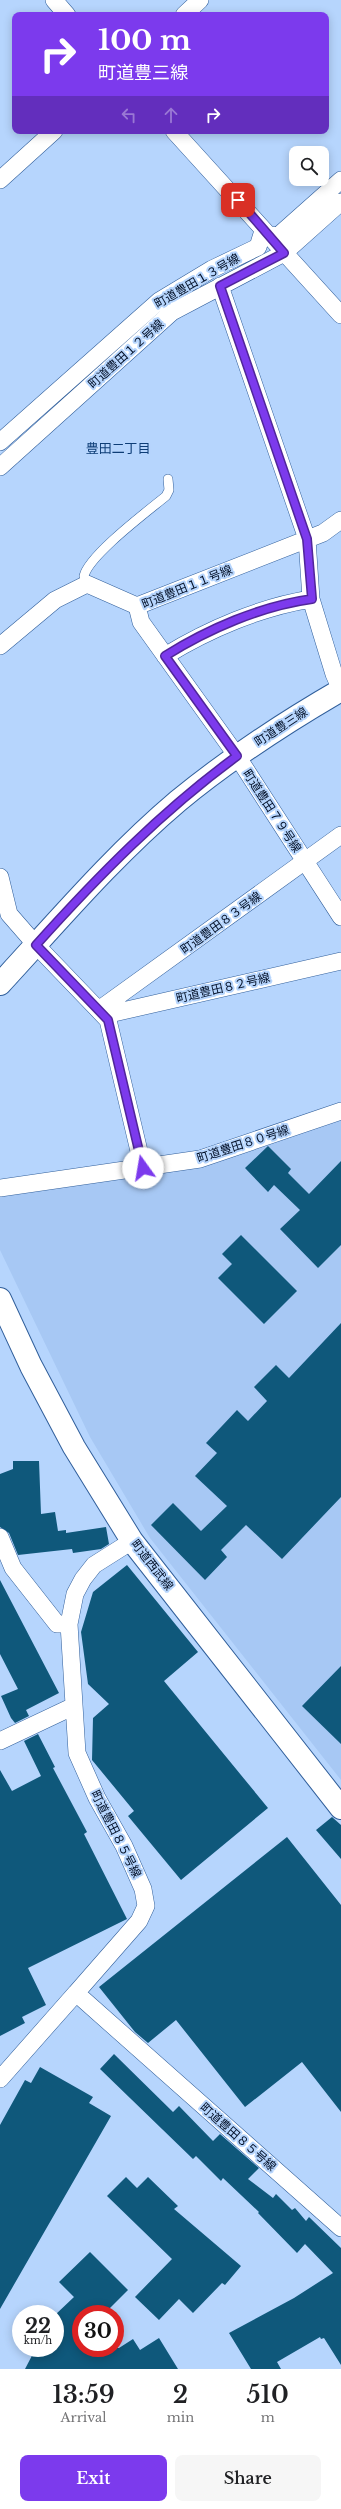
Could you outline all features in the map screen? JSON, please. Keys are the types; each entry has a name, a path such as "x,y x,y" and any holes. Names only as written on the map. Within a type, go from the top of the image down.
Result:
{"street":[{"path":"54,0 65,12"},
{"path":"187,12 200,0"},
{"path":"0,180 51,134"},
{"path":"177,134 341,315"},
{"name":"町道豊田１３号線","path":"0,442 159,301 212,270 258,247 262,234 278,236 341,180"},
{"name":"町道豊田１２号線","path":"0,467 172,312 284,253 341,202"},
{"path":"220,286 307,539 312,599 334,674 341,690"},
{"name":"町道豊田１１号線","path":"88,584 137,606 323,533 341,520"},
{"path":"0,646 55,600 88,584"},
{"path":"165,656 191,640 235,621 312,599"},
{"name":"町道豊田７９号線","path":"137,606 141,622 237,756 341,917"},
{"name":"町道豊三線","path":"0,984 109,865 178,802 237,756 341,690"},
{"name":"町道豊田８３号線","path":"102,1012 341,835"},
{"path":"0,877 4,907 9,914 36,945 102,1012 108,1020 143,1168"},
{"name":"町道豊田８２号線","path":"102,1012 341,961"},
{"name":"町道豊田８０号線","path":"0,1188 143,1168 213,1156 341,1111"},
{"name":"町道西武線","path":"0,1299 31,1366 74,1447 132,1541 341,1808"},
{"path":"0,1537 13,1568 57,1624 69,1624"},
{"name":"町道豊田８５号線","path":"132,1541 94,1565 83,1579 75,1594 69,1624 77,1753 97,1798 131,1860 144,1889 146,1906 139,1921 76,1993 341,2228"},
{"path":"0,1741 74,1706"},
{"path":"0,2079 76,1993"}],"lane":[{"path":"88,584 84,576 87,569 117,537 166,496 169,490 168,479"}],"shaded area":[{"path":"341,1119 341,1780 150,1538 90,1437 0,1250 0,1197 197,1168"}],"building":[{"path":"268,1146 291,1169 288,1173 309,1194 341,1161 341,1245 318,1268 280,1229 300,1210 274,1185 268,1192 245,1168"},
{"path":"241,1235 297,1291 264,1324 218,1278 232,1264 222,1254"},
{"path":"341,1323 341,1497 282,1559 246,1525 221,1550 227,1557 205,1580 151,1525 173,1503 201,1531 227,1506 195,1476 217,1453 206,1443 237,1410 248,1421 267,1401 254,1387 276,1365 289,1378"},
{"path":"13,1461 39,1461 41,1514 55,1512 58,1531 66,1530 66,1533 106,1527 109,1544 101,1549 73,1553 72,1549 18,1555 9,1533 0,1527 0,1474 13,1469"},
{"path":"127,1565 198,1652 164,1681 268,1808 181,1880 128,1816 134,1811 92,1760 93,1718 109,1704 88,1684 81,1632 93,1592"},
{"path":"0,1580 59,1693 26,1710 29,1716 15,1723 11,1718 1,1696 18,1689 0,1654"},
{"path":"341,1666 341,1744 302,1706"},
{"path":"38,1734 55,1767 53,1768 87,1832 84,1834 127,1919 28,1968 46,2005 22,2017 25,2023 0,2036 0,1770 12,1791 41,1776 24,1741"},
{"path":"332,1817 341,1825 341,1859 316,1830"},
{"path":"287,1837 341,1905 341,2112 302,2062 245,2107 176,2020 148,2043 135,2032 99,1987"},
{"path":"114,2054 173,2112 179,2106 213,2141 220,2134 259,2168 248,2179 273,2198 276,2194 292,2210 295,2208 306,2221 309,2217 341,2248 341,2365 324,2338 321,2339 320,2337 277,2362 281,2369 251,2369 229,2333 294,2298 333,2273 305,2244 297,2253 258,2213 259,2212 223,2178 221,2181 196,2156 193,2159 100,2069"},
{"path":"40,2067 93,2097 89,2103 111,2116 0,2309 0,2125 25,2080 31,2083"},
{"path":"126,2177 137,2188 148,2177 178,2206 174,2209 241,2266 225,2285 222,2283 193,2313 179,2299 159,2320 135,2297 172,2259 107,2196"},
{"path":"90,2252 128,2290 113,2305 72,2305 72,2357 124,2357 124,2345 133,2339 140,2350 159,2338 178,2369 25,2369 31,2357 64,2357 64,2306 74,2297 59,2282"}],"district":[{"name":"豊田二丁目","path":"118,448"}],"route":[{"path":"143,1168 108,1020 100,1009 36,945 109,865 145,831 199,784 237,756 165,656 191,640 235,621 257,613 312,599 307,539 220,286 284,253 270,235 238,200"}]}
